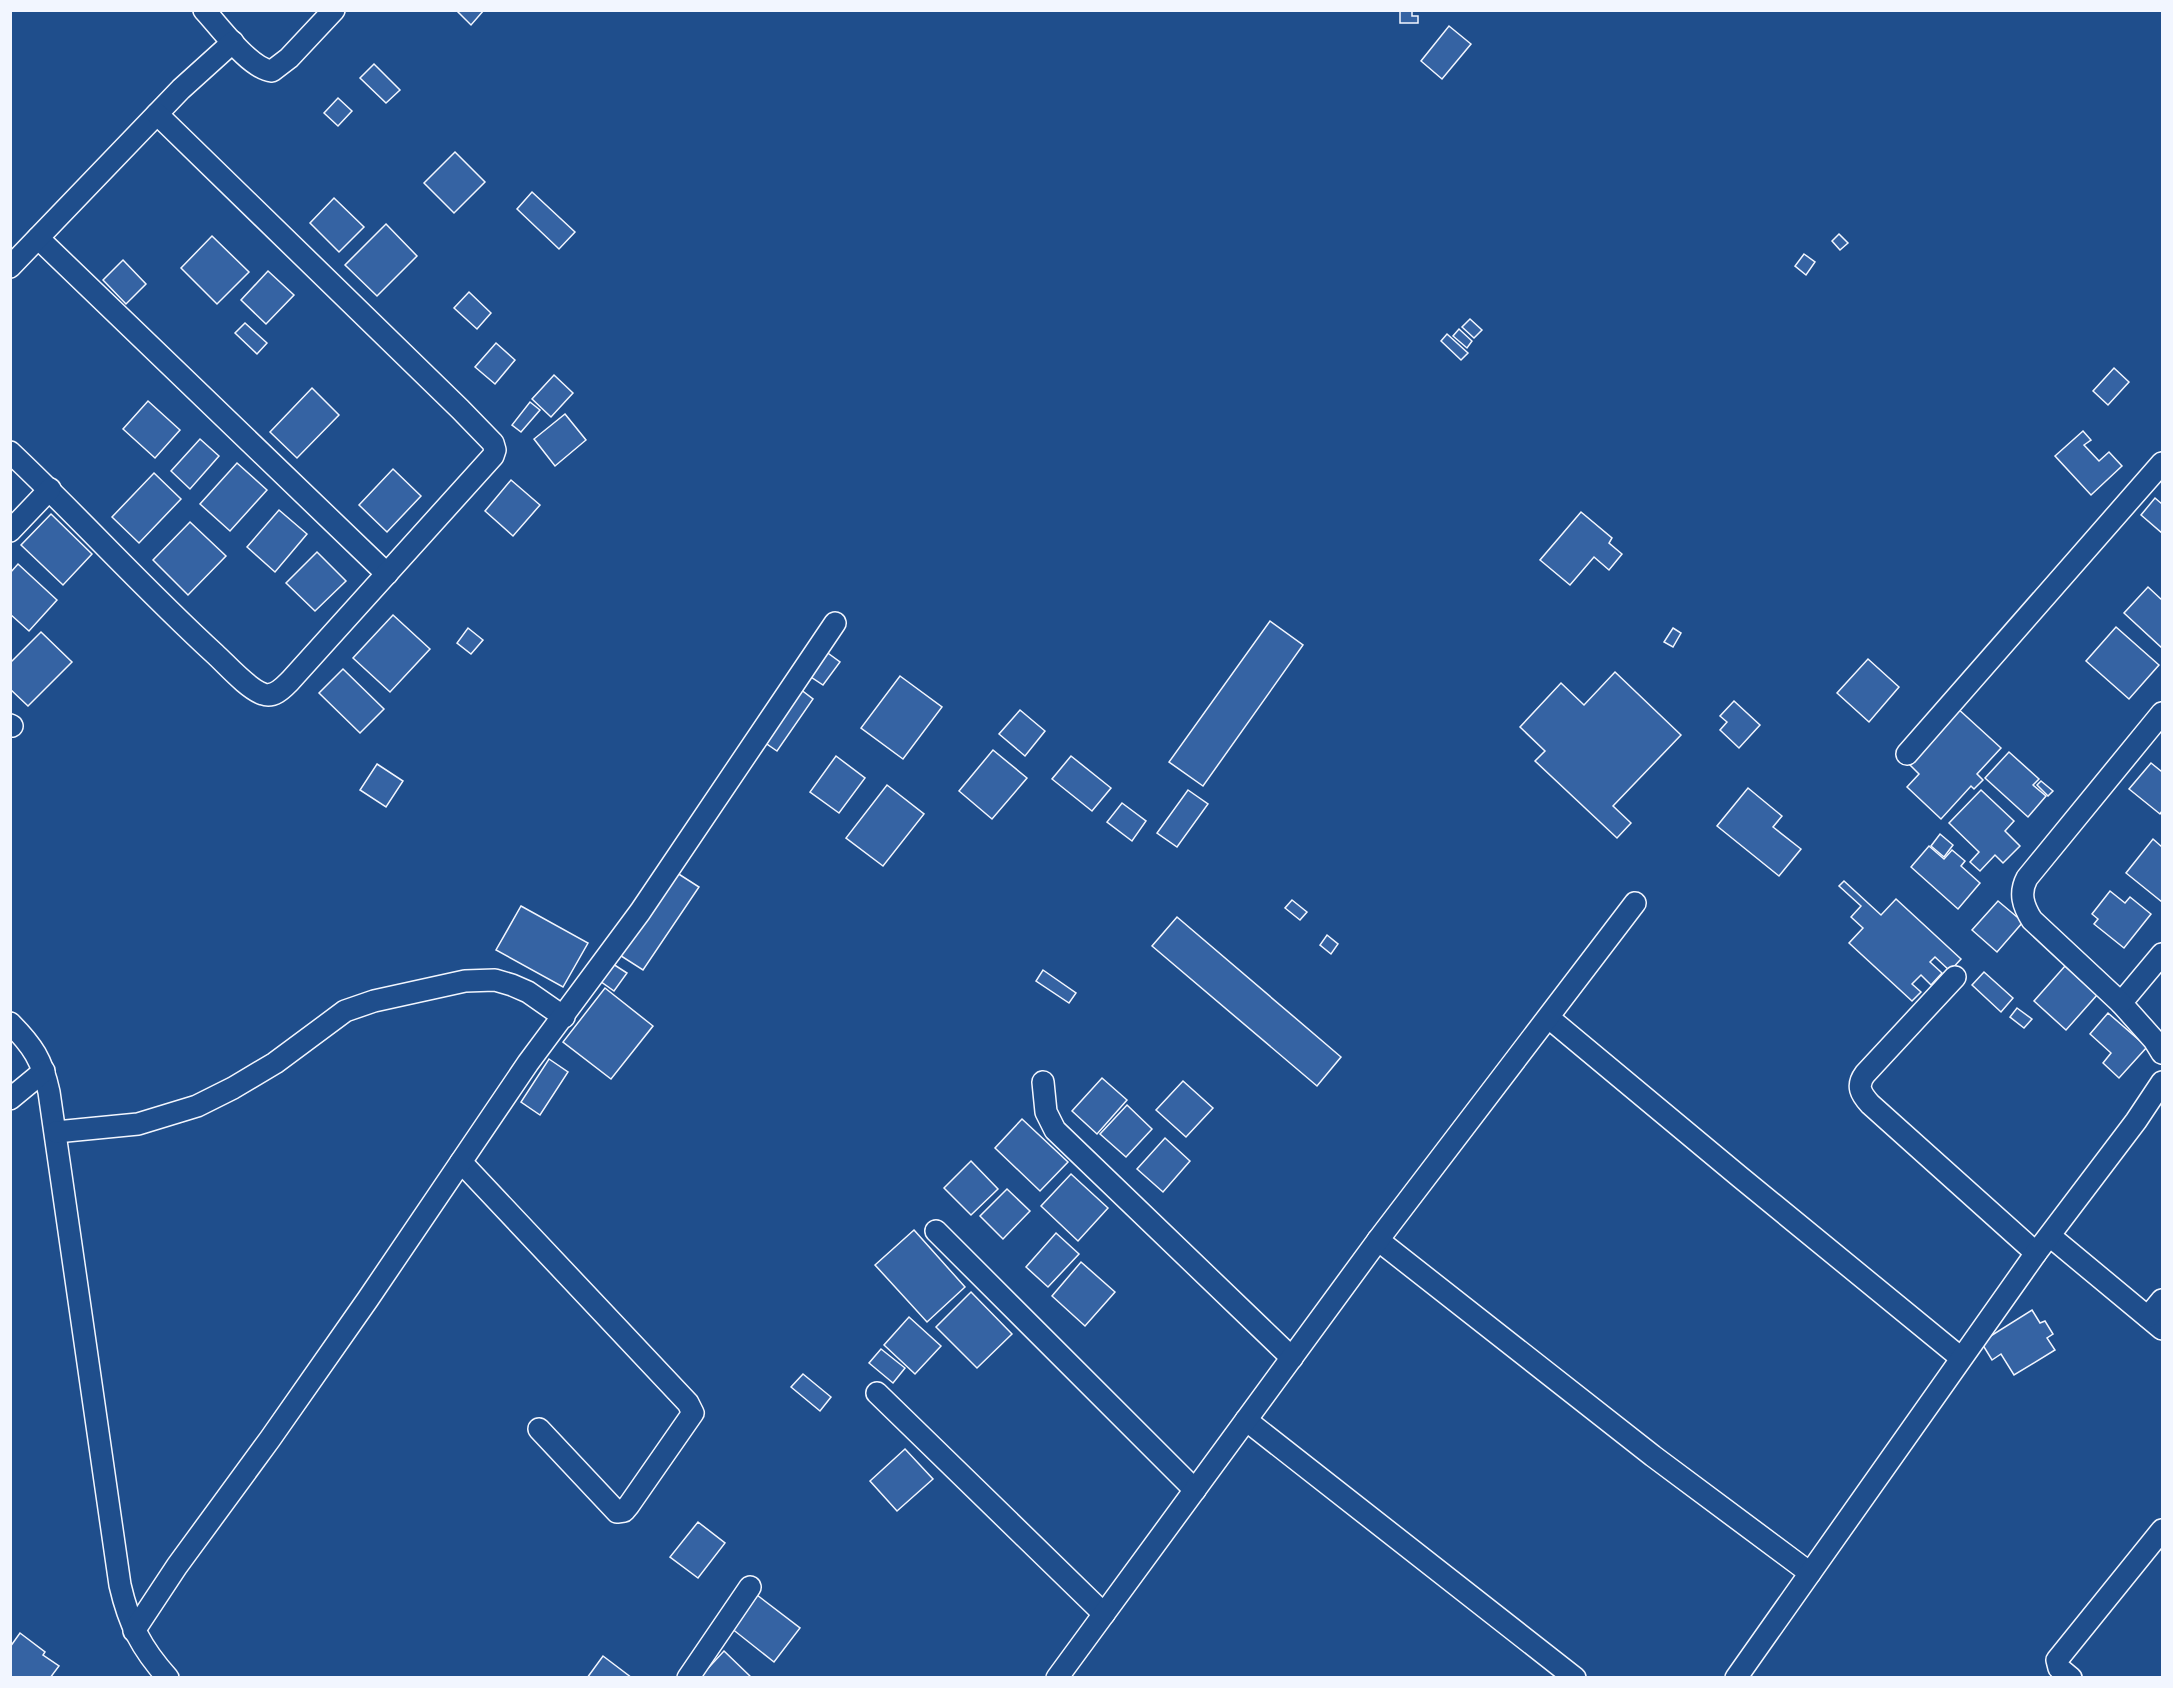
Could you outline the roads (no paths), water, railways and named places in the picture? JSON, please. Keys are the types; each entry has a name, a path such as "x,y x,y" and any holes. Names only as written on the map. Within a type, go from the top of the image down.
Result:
{"street":[{"path":"216,14 233,42 254,64 272,71 289,58 334,10"},
{"path":"10,267 181,89 233,42"},
{"path":"10,452 208,647 253,688 265,695 274,694 290,681 490,460 494,452 493,443 397,346 157,114"},
{"path":"38,238 387,574"},
{"path":"1907,754 2163,463"},
{"path":"10,531 50,489"},
{"path":"134,1631 177,1566 277,1430 528,1063 640,912 835,623"},
{"path":"2163,713 2027,878 2023,890 2024,907 2032,920 2121,1003 2163,1053"},
{"path":"1058,1677 1443,1152 1549,1018 1635,903"},
{"path":"2121,1003 2163,954"},
{"path":"1955,977 1865,1074 1860,1084 1860,1092 1870,1104 2036,1252"},
{"path":"56,1132 138,1124 197,1106 275,1063 345,1011 374,1000 465,981 495,980 528,992 564,1017"},
{"path":"1549,1018 1740,1178 1962,1358"},
{"path":"10,1023 34,1049 44,1071 56,1132 113,1543 127,1615 149,1654 168,1677"},
{"path":"10,1099 44,1071"},
{"path":"1043,1082 1046,1112 1055,1130 1292,1358"},
{"path":"1736,1677 2036,1252 2163,1082"},
{"path":"461,1162 688,1403 693,1413 629,1505 624,1511 617,1512 539,1429"},
{"path":"936,1231 1195,1490"},
{"path":"2050,1236 2156,1323 2163,1300"},
{"path":"1378,1240 1644,1449 1810,1573"},
{"path":"877,1393 1104,1614"},
{"path":"1246,1420 1575,1677"},
{"path":"2071,1677 2059,1668 2057,1660 2160,1539"},
{"path":"688,1677 750,1587"}]}
